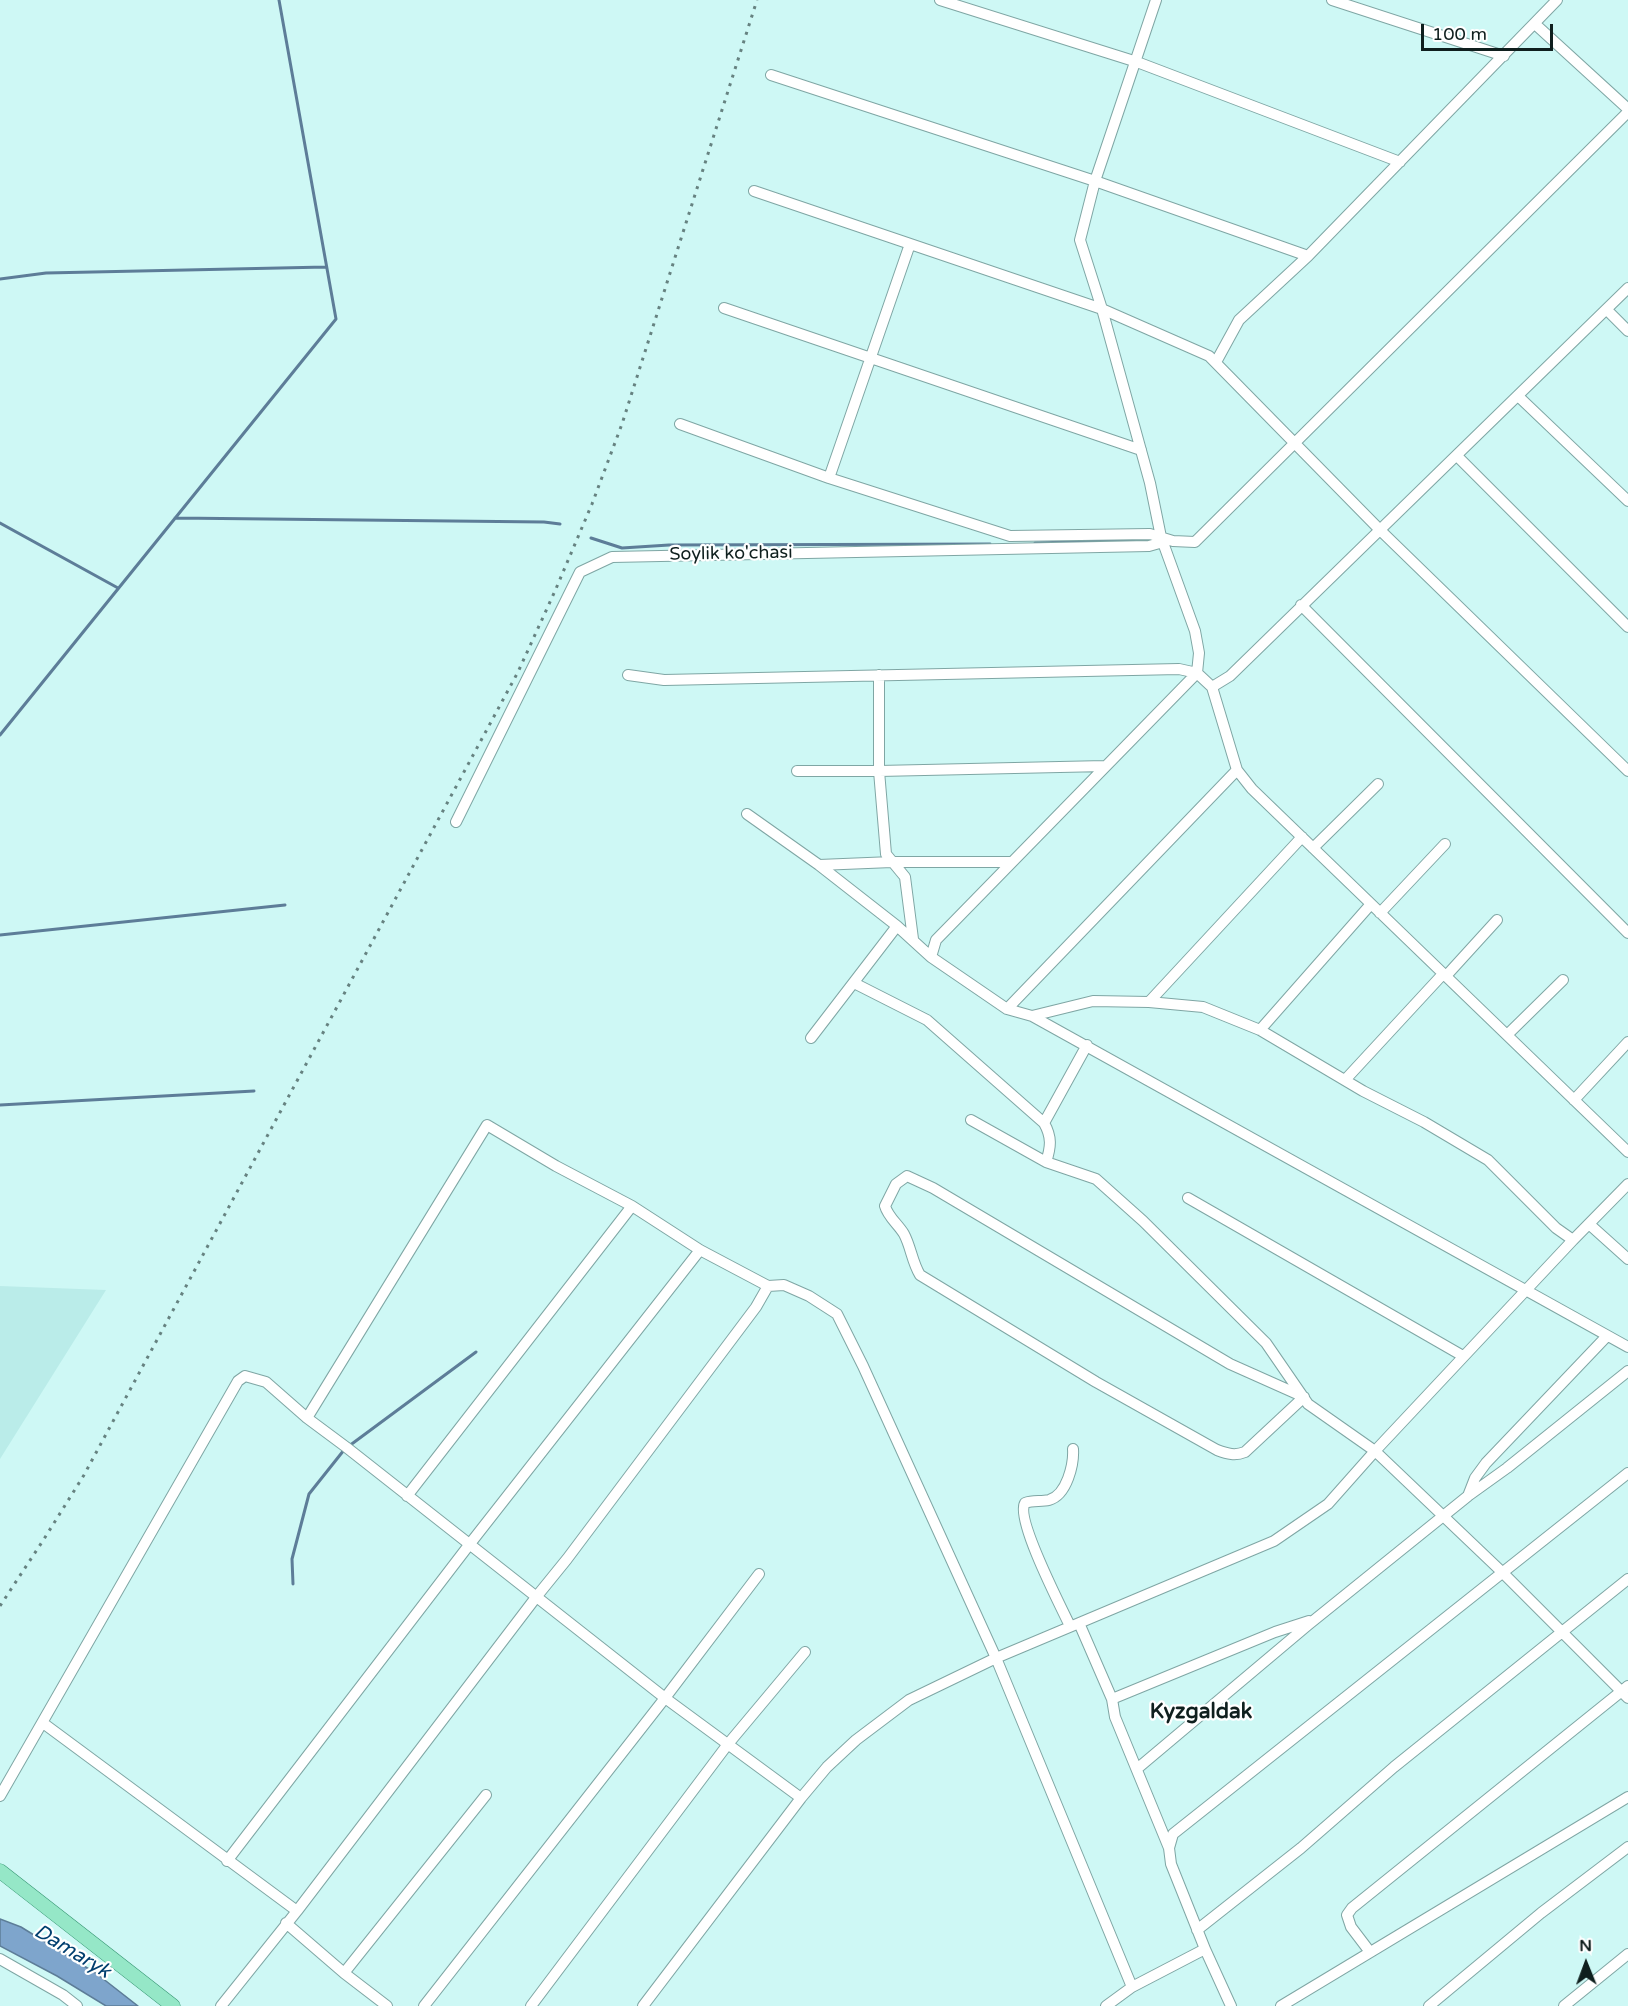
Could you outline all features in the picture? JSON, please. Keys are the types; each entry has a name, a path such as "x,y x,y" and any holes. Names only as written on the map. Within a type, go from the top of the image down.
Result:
{"main road":[{"path":"0,1871 173,2006"}],"street":[{"path":"940,0 1137,62 1400,162"},
{"path":"931,957 936,940 1197,673 1199,653 1195,631 1162,539 1141,450 1102,309 1080,240 1095,181 1156,0"},
{"path":"1332,0 1504,56"},
{"path":"1216,362 1239,320 1308,256 1557,0"},
{"path":"680,424 829,478 1010,536 1150,534 1173,541 1195,542 1628,110 1535,24"},
{"path":"771,75 1095,181 1308,256"},
{"path":"754,191 1102,309 1209,356 1380,530 1628,771"},
{"path":"829,478 910,244"},
{"path":"1212,687 1230,676 1628,288"},
{"path":"724,308 1141,450"},
{"path":"1606,310 1628,331"},
{"path":"1518,396 1628,501"},
{"path":"1457,456 1628,627"},
{"path":"1010,536 1010,548"},
{"name":"Soylik ko'chasi","path":"456,822 580,572 612,557 1149,546 1162,539"},
{"path":"1301,605 1628,933"},
{"path":"628,675 664,680 1179,669 1197,673 1212,687 1237,770 1252,789 1628,1152"},
{"path":"879,675 879,771 886,854 905,877 913,939"},
{"path":"797,771 1105,766"},
{"path":"1007,1009 1237,770"},
{"path":"1313,848 1378,784"},
{"path":"747,814 819,865 913,939 931,957 1007,1009 1032,1016 1087,1045 1628,1347"},
{"path":"1149,1002 1302,837"},
{"path":"1380,913 1446,844"},
{"path":"819,865 892,862 1012,862"},
{"path":"1260,1030 1371,904"},
{"path":"1345,1080 1497,921"},
{"path":"811,1038 897,926"},
{"path":"1508,1035 1563,980"},
{"path":"854,983 927,1020 1044,1123 1051,1135 1046,1162"},
{"path":"1032,1016 1093,1001 1149,1002 1203,1007 1260,1030 1488,1160 1556,1228 1573,1240"},
{"path":"1575,1100 1628,1042"},
{"path":"1044,1123 1087,1045"},
{"path":"971,1120 1046,1162 1096,1179 1143,1221 1266,1342 1308,1404 1375,1451 1626,1692 1352,1908 1347,1915 1348,1922 1370,1952"},
{"path":"307,1418 487,1125 556,1166 632,1206 700,1250 768,1286 784,1285 808,1296 837,1314 996,1658 1132,1987"},
{"path":"907,1176 916,1179 1230,1365 1304,1397 1245,1452 1230,1455 1217,1450 1096,1382 920,1275 914,1266 904,1234 887,1213 885,1206 890,1195 896,1184 907,1176"},
{"path":"643,2006 801,1798 827,1767 856,1740 909,1700 996,1658 1274,1541 1328,1504 1463,1356 1628,1184"},
{"path":"1188,1198 1463,1356"},
{"path":"407,1496 632,1206"},
{"path":"1589,1224 1628,1259"},
{"path":"227,1861 469,1545 700,1250"},
{"path":"221,2006 297,1911 567,1559 756,1307 768,1286"},
{"path":"1468,1496 1475,1478 1486,1463 1607,1336"},
{"path":"1138,1768 1317,1618 1628,1371"},
{"path":"0,1797 238,1381 245,1376 266,1382 307,1418 665,1698 801,1798"},
{"path":"1073,1449 1074,1460 1070,1474 1057,1494 1049,1500 1029,1501 1022,1507 1022,1511 1034,1547 1112,1699 1115,1717 1138,1768 1169,1848 1171,1864 1231,2006"},
{"path":"1169,1848 1173,1834 1628,1473"},
{"path":"424,2006 759,1574"},
{"path":"1197,1930 1628,1579"},
{"path":"1112,1699 1275,1632 1317,1618"},
{"path":"531,2006 728,1744 805,1652"},
{"path":"43,1724 297,1911"},
{"path":"344,1973 486,1795"},
{"path":"1281,2006 1628,1797"},
{"path":"1430,2006 1541,1913 1628,1847"},
{"path":"286,1923 344,1973 387,2006"},
{"path":"1106,2006 1132,1987 1205,1949"},
{"path":"1564,2006 1628,1954"},
{"path":"0,1959 63,1995 77,2006"}],"shaded area":[{"path":"0,1286 106,1290 0,1459"},
{"path":"0,1919 21,1927 97,1974 138,2006 106,2006 57,1976 0,1946"}],"waterway":[{"path":"0,735 336,319 279,0"},
{"path":"0,279 46,273 326,267"},
{"path":"175,518 560,524"},
{"path":"0,523 118,588"},
{"path":"591,538 622,548 669,545 990,544"},
{"path":"1035,543 1148,540"},
{"path":"0,935 285,905"},
{"path":"0,1105 254,1091"},
{"path":"349,1446 476,1352"},
{"path":"293,1584 292,1559 309,1494 344,1450"}],"railway":[{"path":"0,1606 84,1475 518,672 592,504 622,424 757,0"}],"district":[{"name":"Kyzgaldak","path":"1201,1712"}],"water label":[{"name":"Damaryk","path":"72,1952"}]}
